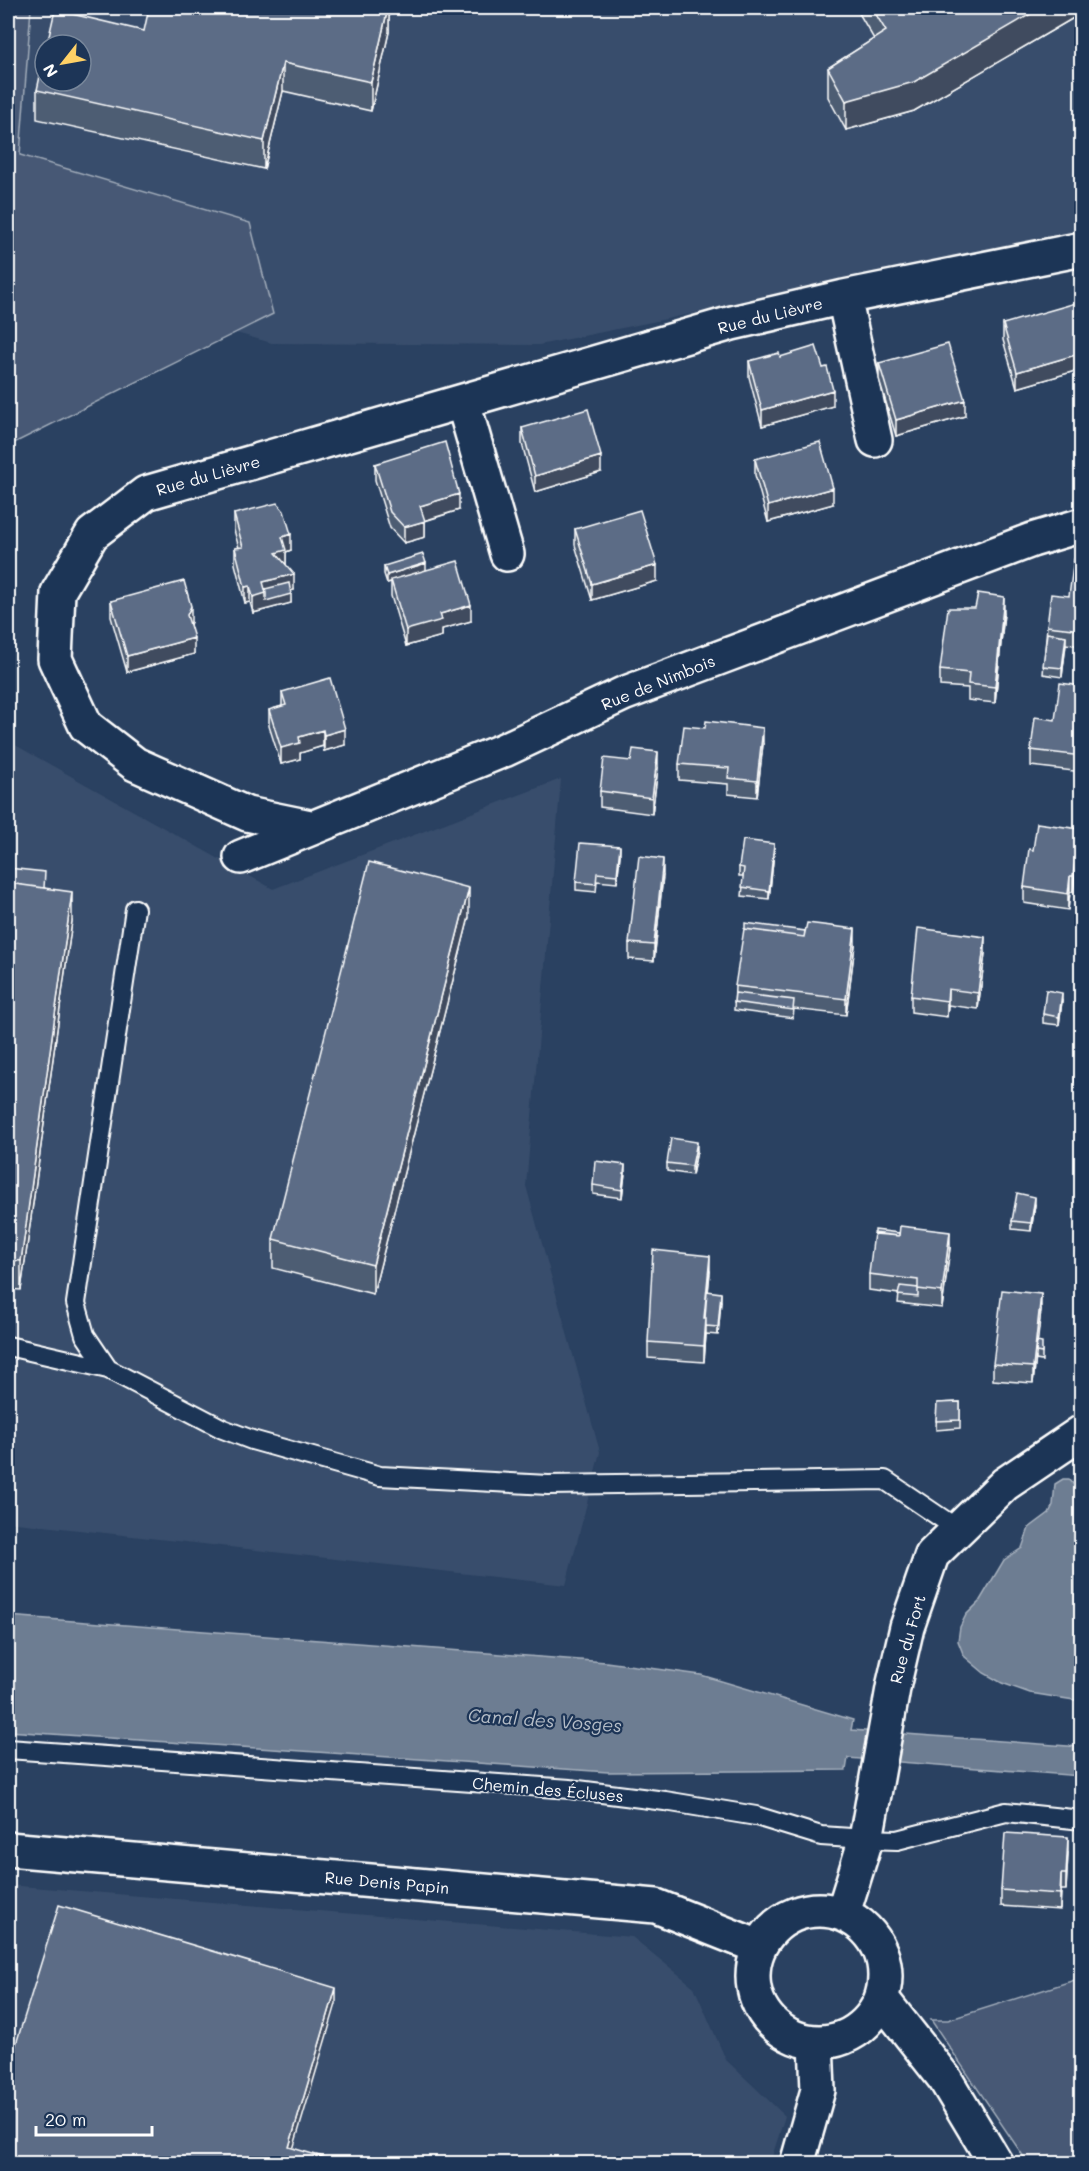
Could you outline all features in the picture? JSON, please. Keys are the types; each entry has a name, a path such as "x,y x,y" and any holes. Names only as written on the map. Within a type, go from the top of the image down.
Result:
{"street":[{"name":"Rue du Lièvre","path":"310,827 247,814 135,764 86,726 55,659 58,592 92,534 146,493 732,323 844,297 1082,249"},
{"path":"844,297 875,440"},
{"path":"463,402 507,554"},
{"name":"Rue de Nimbois","path":"241,856 504,750 623,694 1032,540 1082,525"},
{"name":"Rue du Fort","path":"843,1913 869,1824 894,1683 908,1627 932,1555 1005,1485 1082,1432"},
{"name":"Rue Denis Papin","path":"8,1849 656,1906 759,1947"},
{"path":"824,1909 843,1913 861,1924 875,1939 884,1958 886,1978 882,1999 872,2017 857,2031 837,2040 816,2043 795,2038 776,2027 762,2010 754,1989 753,1979 753,1968 759,1947 770,1930 786,1918 804,1910 824,1909"},
{"path":"882,1999 945,2079 996,2163"},
{"path":"797,2163 818,2090 816,2043"}],"lane":[{"path":"108,1369 85,1335 76,1304 135,909"},
{"path":"8,1346 108,1369 223,1429 252,1440 380,1476 548,1485 885,1480 959,1530"},
{"name":"Chemin des Écluses","path":"8,1749 570,1789 666,1801 756,1816 821,1836 869,1824 897,1840 1006,1812 1082,1821"}],"shaded area":[{"path":"8,8 1081,8 1081,234 539,345 272,343 8,269"},
{"path":"8,8 31,8 20,155 250,223 273,314 8,446"},
{"path":"8,741 273,889 561,779 526,1186 600,1452 566,1585 8,1522"},
{"path":"8,1885 632,1937 694,1987 726,2060 785,2116 770,2163 8,2163"},
{"path":"1081,1978 1081,2163 1028,2163 931,2020 948,2020"}],"water":[{"path":"1063,1479 1069,1479 1081,1489 1081,1701 1030,1693 1002,1683 984,1673 964,1656 958,1641 960,1627 966,1615 979,1602 1004,1560 1022,1548 1029,1528 1049,1513 1053,1505 1055,1484"},
{"name":"Canal des Vosges","path":"8,1616 606,1662 701,1675 853,1720 851,1730 1081,1747 1081,1776 848,1758 846,1770 608,1772 8,1731"}],"building":[{"path":"149,8 388,8 371,82 283,63 264,141 50,93 93,93 93,33 50,33 55,10 144,31"},
{"path":"872,8 1041,8 914,82 846,101 828,68 886,31"},
{"path":"1076,303 1082,323 1082,353 1017,372 1003,324"},
{"path":"948,344 965,400 896,420 879,363"},
{"path":"816,346 823,368 827,367 833,390 762,410 749,361 779,353 780,357"},
{"path":"588,409 601,456 535,476 522,428"},
{"path":"445,442 459,494 420,506 425,521 404,527 390,512 375,464"},
{"path":"820,442 833,488 768,506 755,459"},
{"path":"277,503 284,511 291,534 282,537 286,550 276,553 294,574 263,582 266,593 253,597 250,586 245,587 235,548 243,547 234,514"},
{"path":"640,510 657,565 592,584 575,529"},
{"path":"423,554 426,563 387,575 384,566"},
{"path":"1074,559 1082,560 1082,630 1047,626 1051,594 1069,596"},
{"path":"458,561 471,605 440,614 442,620 406,630 391,580"},
{"path":"184,581 191,606 187,615 194,638 127,656 111,601"},
{"path":"289,583 291,594 266,601 265,589"},
{"path":"978,593 1004,597 995,687 968,684 969,673 940,670 948,608 975,608"},
{"path":"1047,633 1066,636 1062,668 1043,666"},
{"path":"330,678 345,729 324,735 323,730 299,737 300,743 281,748 269,710 286,705 282,692"},
{"path":"1060,683 1082,686 1082,756 1031,750 1035,717 1055,720"},
{"path":"706,721 763,728 757,781 728,778 729,768 679,764 684,726 705,728"},
{"path":"633,749 658,752 652,798 600,791 604,758 631,761"},
{"path":"1037,823 1079,829 1073,876 1070,876 1068,894 1024,887 1029,849 1033,850"},
{"path":"743,840 774,844 769,891 742,887 744,868 739,867"},
{"path":"580,843 620,846 617,875 597,873 596,884 576,882"},
{"path":"639,856 663,859 654,945 629,943"},
{"path":"369,862 469,888 373,1265 273,1239"},
{"path":"8,868 45,872 44,888 8,883"},
{"path":"8,883 72,892 21,1261 8,1260"},
{"path":"745,923 805,931 804,937 745,929"},
{"path":"807,923 855,929 846,999 735,986 744,929 804,937"},
{"path":"918,928 985,937 978,993 948,989 947,1001 911,996"},
{"path":"1046,990 1062,993 1059,1017 1043,1014"},
{"path":"735,993 794,1000 793,1010 734,1002"},
{"path":"1079,1051 1082,1051 1082,1075 1075,1074"},
{"path":"671,1138 697,1142 692,1166 667,1163"},
{"path":"595,1161 625,1165 622,1190 593,1185"},
{"path":"1017,1193 1035,1197 1031,1223 1012,1221"},
{"path":"900,1226 950,1232 942,1292 918,1289 918,1280 869,1274 874,1233 899,1236"},
{"path":"875,1230 899,1233 899,1236 875,1234"},
{"path":"653,1250 710,1256 704,1318 706,1318 704,1346 648,1342"},
{"path":"900,1286 918,1288 918,1297 898,1295"},
{"path":"1002,1290 1041,1294 1033,1367 993,1364"},
{"path":"707,1291 721,1293 718,1327 706,1326"},
{"path":"1037,1342 1042,1343 1042,1353 1036,1352"},
{"path":"960,1402 960,1420 936,1421 937,1403"},
{"path":"1005,1833 1068,1837 1066,1874 1061,1874 1060,1894 1001,1890"},
{"path":"59,1905 336,1988 289,2147 343,2163 8,2163 8,2070"}]}
